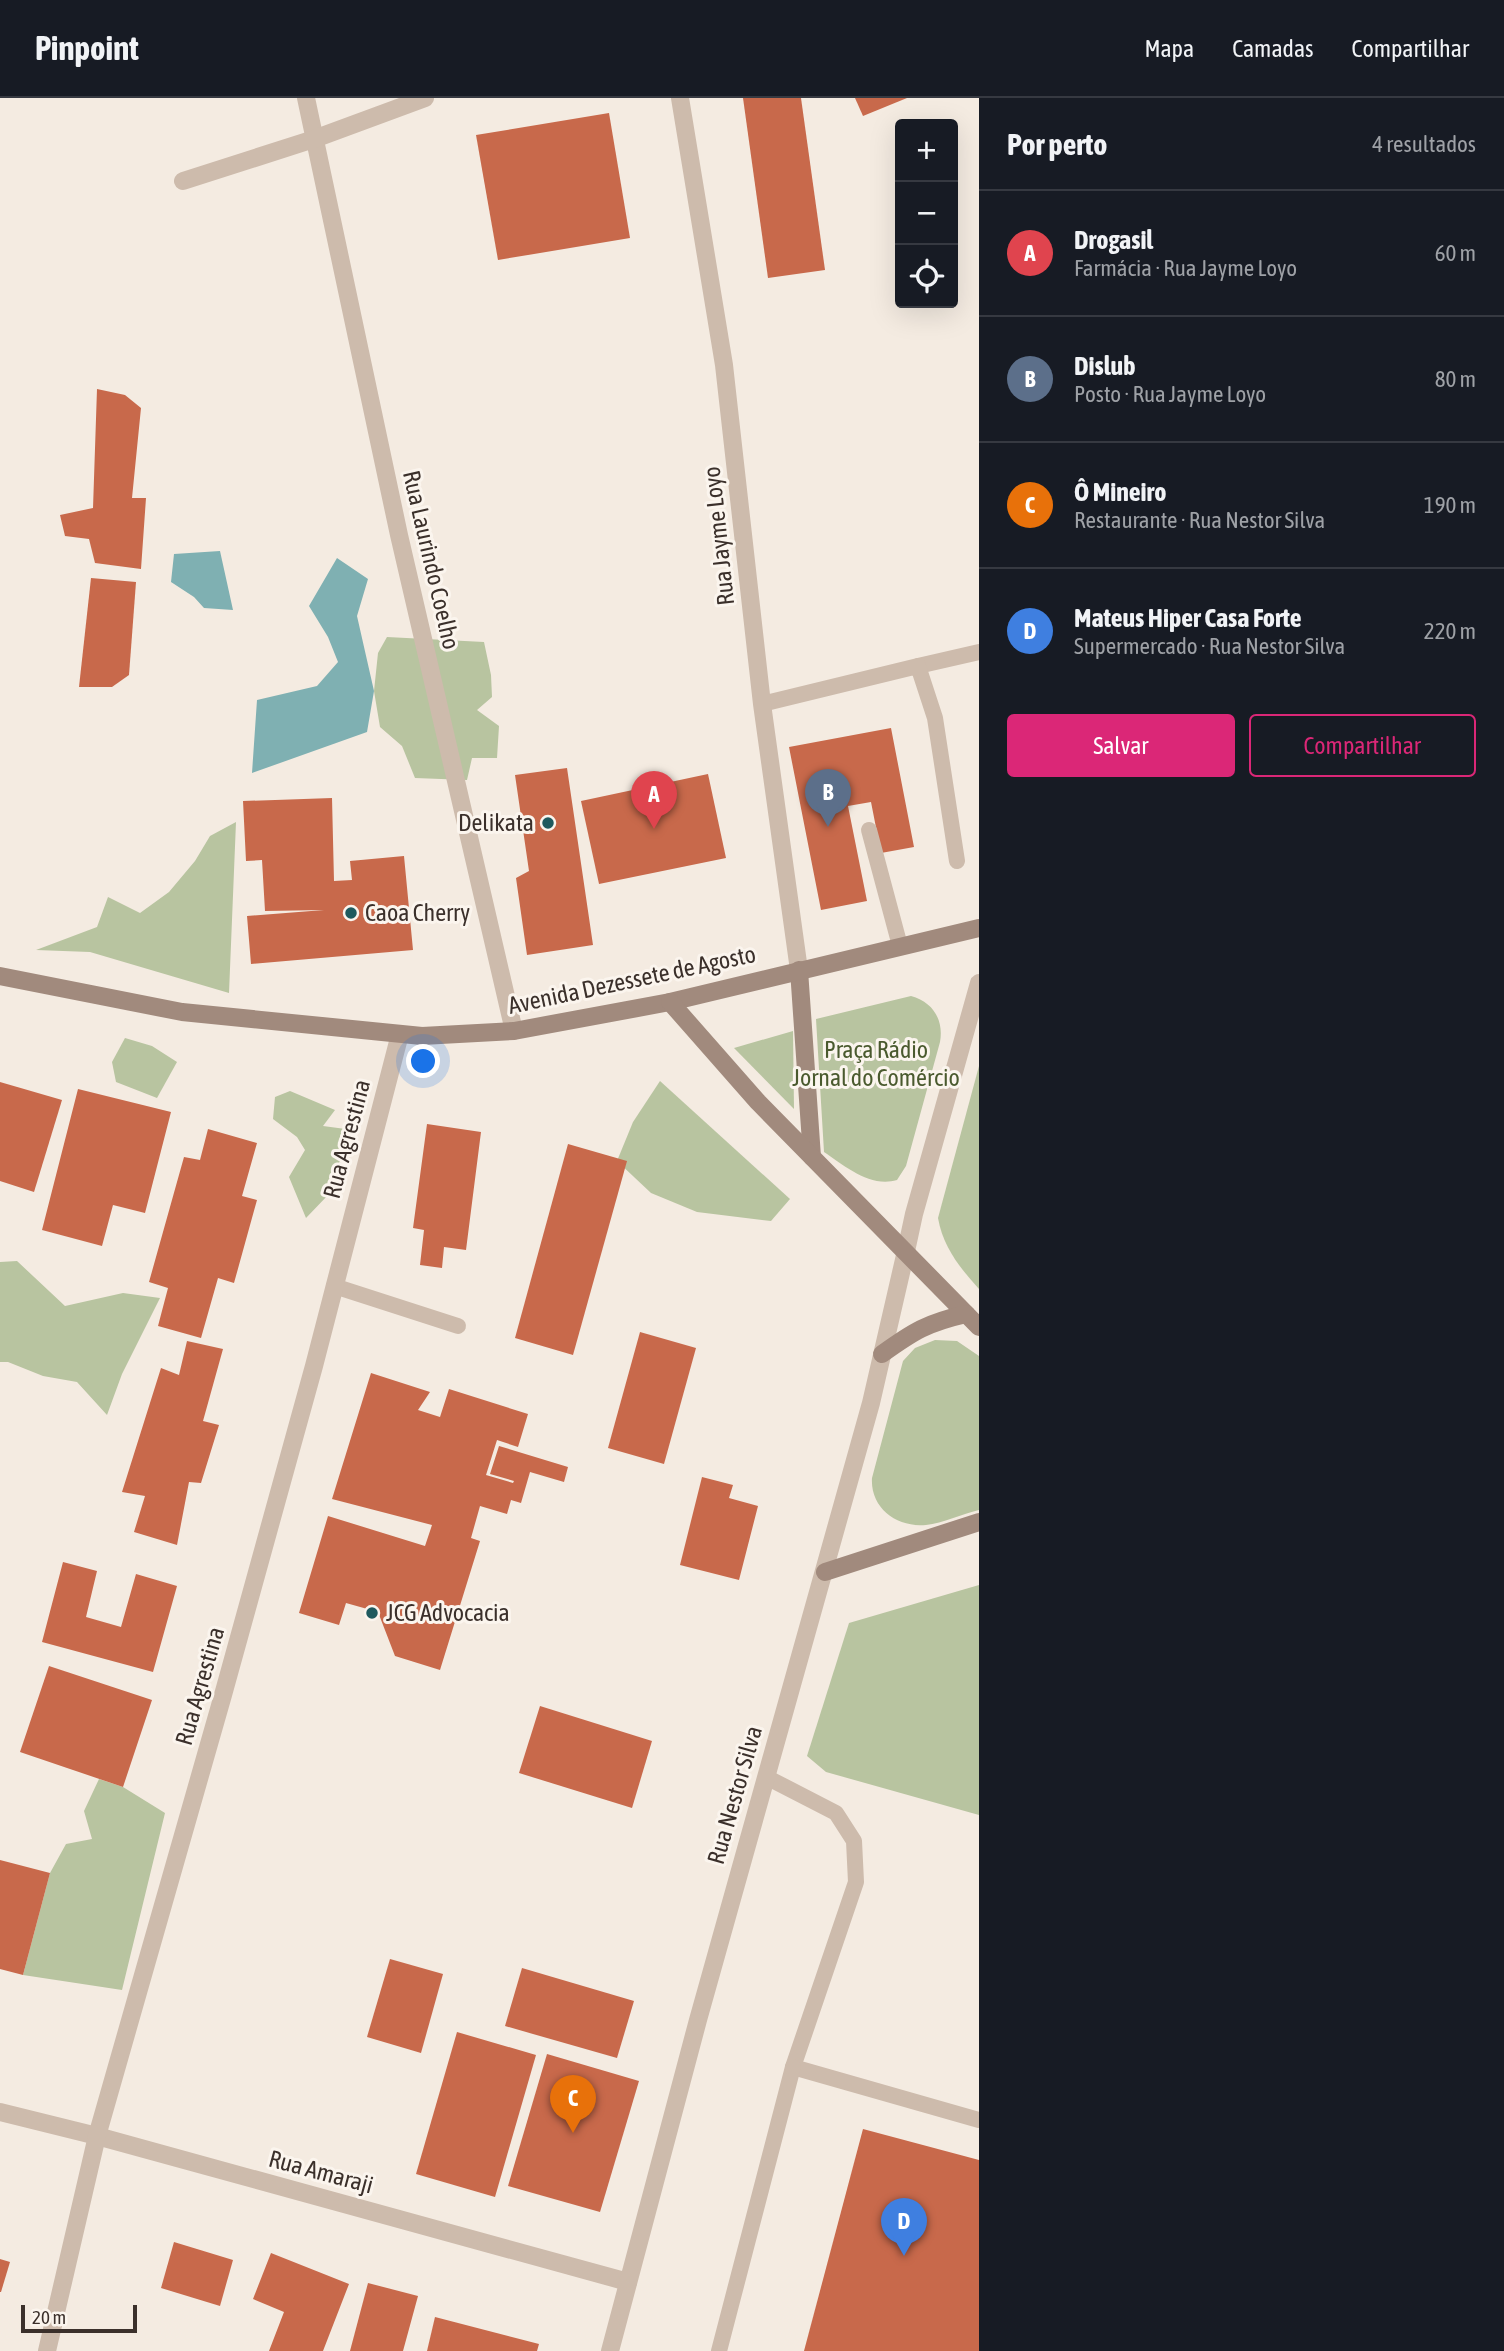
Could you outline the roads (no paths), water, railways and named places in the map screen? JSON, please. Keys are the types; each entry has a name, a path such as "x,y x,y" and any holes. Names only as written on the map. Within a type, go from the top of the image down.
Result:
{"main road":[{"name":"Avenida Dezessete de Agosto","path":"0,976 182,1012 422,1036 514,1031 670,1002 979,928"},
{"path":"799,970 812,1157"},
{"path":"670,1002 724,1065 979,1327"},
{"path":"882,1354 914,1331 936,1320 966,1314"},
{"path":"825,1572 979,1522"}],"street":[{"name":"Rua Laurindo Coelho","path":"306,98 399,535 514,1031"},
{"path":"183,181 314,139 425,98"},
{"name":"Rua Jayme Loyo","path":"680,98 724,365 762,704 799,970"},
{"name":"Rua Nestor Silva","path":"610,2351 766,1777 825,1572 882,1354 914,1214 979,983"},
{"name":"Rua Agrestina","path":"47,2351 97,2136 227,1682 400,1034"},
{"name":"Rua Amaraji","path":"0,2112 97,2136 628,2282"}],"lane":[{"path":"762,704 979,652"},
{"path":"918,666 935,718 957,861"},
{"path":"869,830 900,946"},
{"path":"334,1286 458,1326"},
{"path":"719,2351 793,2067 856,1882 854,1841 836,1813 766,1777"},
{"path":"793,2067 979,2120"}],"water":[{"path":"220,551 233,610 204,608 194,597 171,582 174,554"},
{"path":"337,558 368,579 357,616 374,691 367,732 252,773 257,700 317,686 338,662 328,637 309,606"}],"place":[{"name":"Delikata","path":"548,823"},
{"name":"Dislub","path":"828,827"},
{"name":"Drogasil","path":"654,829"},
{"name":"Caoa Cherry","path":"351,913"},
{"name":"JCG Advocacia","path":"372,1613"},
{"name":"Ô Mineiro","path":"573,2133"},
{"name":"Mateus Hiper Casa Forte","path":"904,2256"}],"park label":[{"name":"Praça Rádio Jornal do Comércio","path":"876,1064"}]}
